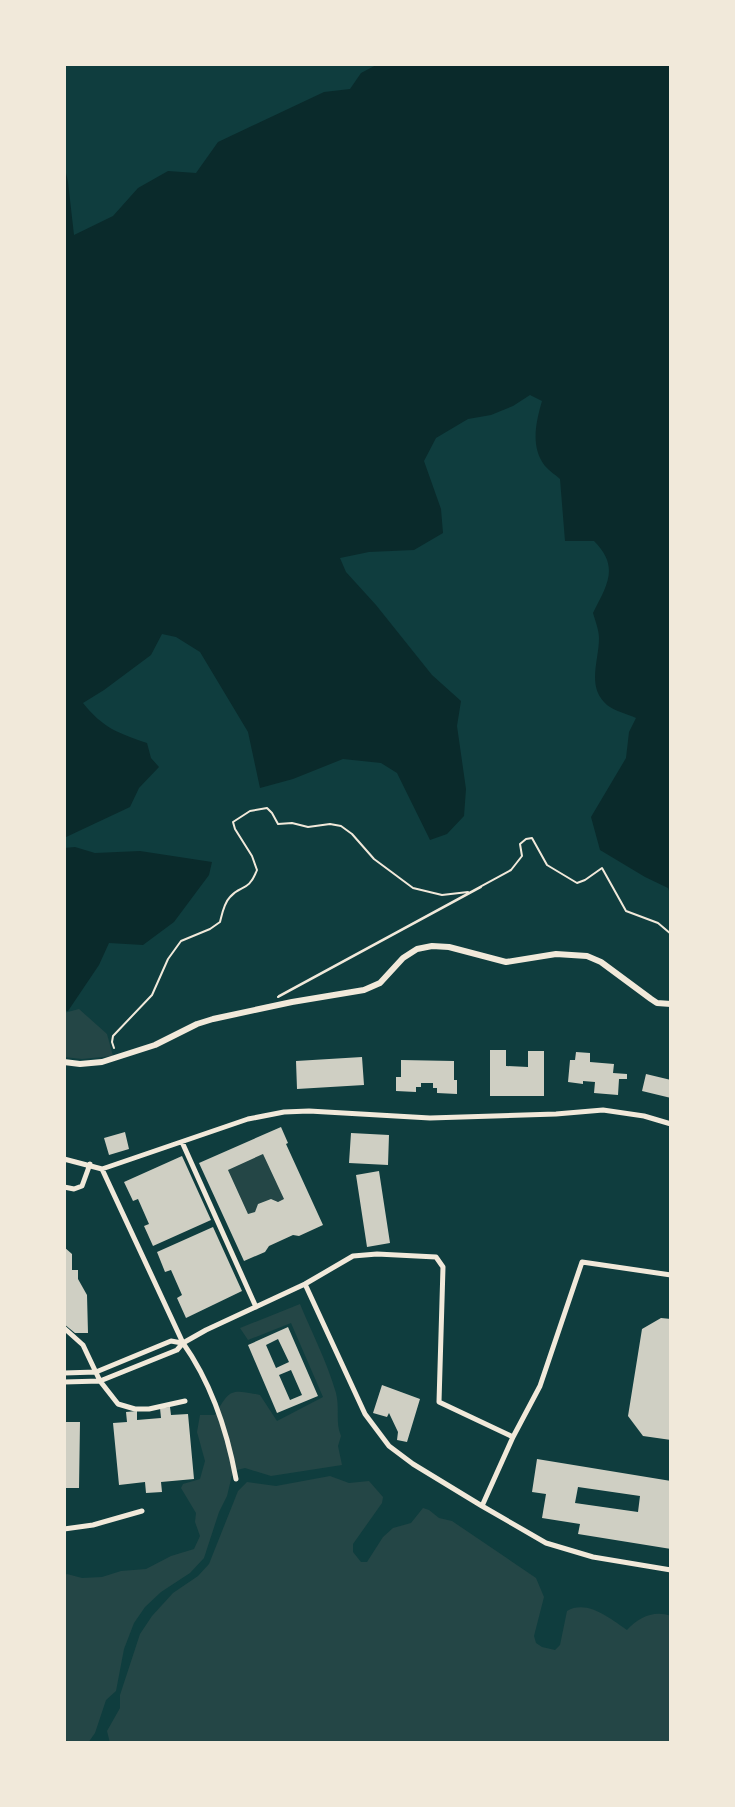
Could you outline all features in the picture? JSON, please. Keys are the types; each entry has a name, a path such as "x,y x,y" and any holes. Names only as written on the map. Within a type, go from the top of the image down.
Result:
{"street":[{"path":"64,1062 102,1062 155,1045 213,1019 364,990 380,983 403,958 417,949 432,946 449,947 506,962 556,954 587,956 601,962 657,1003 671,1004"},
{"path":"64,1159 102,1169 248,1119 284,1112 430,1118 603,1110 671,1124"},
{"path":"182,1142 256,1307"},
{"path":"64,1187 74,1189 82,1186 90,1164"},
{"path":"102,1169 223,1423 236,1479"},
{"path":"64,1382 100,1381 177,1350 183,1343 305,1284 353,1256 436,1257 443,1267 439,1402 513,1437"},
{"path":"482,1506 540,1386 582,1262 671,1275"},
{"path":"305,1284 365,1414 389,1446 413,1464 546,1543 593,1557 671,1570"},
{"path":"64,1328 83,1345 100,1381 118,1404 149,1409 185,1401"},
{"path":"64,1373 96,1372 171,1341 183,1343"},
{"path":"64,1529 93,1525 142,1511"}],"path":[{"path":"112,1042 113,1036 152,995 168,959 181,941 220,922 231,894 253,881 257,870 233,822 250,811 267,808 278,824 341,826 374,859 413,888 442,895 461,894 481,887 280,996 511,870 522,856 520,844 532,838 547,865 577,883 602,868 626,911 658,923 671,934"}],"shaded area":[{"path":"378,64 671,64 671,896 668,888 600,850 591,817 626,758 629,732 636,718 610,707 597,690 595,673 599,638 593,613 606,585 607,559 594,541 565,541 560,479 545,466 537,451 536,426 542,401 530,395 491,415 468,419 436,438 424,461 441,509 443,533 414,550 369,552 340,558 346,572 432,675 461,701 457,726 466,789 464,816 447,834 430,840 397,773 381,763 343,759 260,788 248,732 200,652 176,637 162,634 151,655 83,703 112,729 147,743 151,758 159,767 139,788 130,807 64,838 64,164 74,235 113,216 138,188 168,171 196,173 218,142 324,92 350,89 361,73"},
{"path":"75,847 95,853 140,851 212,862 209,875 174,922 143,945 109,943 99,965 68,1011 64,1010 64,848"},
{"path":"79,1009 107,1034 113,1056 64,1057 64,1013"},
{"path":"263,1154 284,1199 278,1202 271,1199 258,1204 255,1212 248,1214 228,1170"},
{"path":"300,1304 336,1393 341,1436 338,1446 342,1465 271,1476 245,1468 233,1471 204,1558 190,1573 161,1592 134,1623 124,1649 116,1691 106,1700 95,1733 88,1743 64,1743 64,1576 102,1577 121,1571 146,1569 194,1549 200,1536 195,1522 196,1513 181,1488 183,1484 200,1479 205,1461 197,1432 200,1415 215,1415 224,1400 237,1392 260,1395 277,1421 323,1397 291,1323 248,1340 240,1328"},
{"path":"330,1476 349,1483 369,1481 383,1497 353,1544 353,1552 361,1562 367,1562 383,1537 393,1528 411,1523 423,1508 439,1518 452,1521 536,1578 544,1597 534,1636 536,1643 542,1647 555,1650 560,1645 567,1611 575,1608 591,1609 627,1630 647,1616 671,1616 671,1743 110,1743 107,1731 120,1708 120,1695 140,1634 173,1593 198,1576 209,1564 238,1491 247,1482 276,1486"}],"building":[{"path":"490,1050 506,1050 506,1066 528,1067 528,1051 544,1051 544,1096 490,1096"},
{"path":"576,1052 590,1053 590,1062 614,1064 613,1073 627,1074 627,1079 619,1079 618,1095 594,1093 595,1082 568,1082 570,1060 575,1060"},
{"path":"362,1057 364,1085 297,1089 296,1061"},
{"path":"401,1060 454,1061 457,1094 437,1093 433,1083 421,1083 421,1087 416,1087 416,1092 396,1091 396,1077 401,1077"},
{"path":"646,1074 671,1080 671,1098 642,1091"},
{"path":"281,1127 323,1225 299,1236 293,1235 244,1261 199,1163","holes":["263,1154 284,1199 278,1202 271,1199 258,1204 255,1212 248,1214 228,1170"]},
{"path":"125,1132 129,1149 109,1155 104,1138"},
{"path":"351,1133 389,1135 388,1165 349,1163"},
{"path":"182,1156 211,1220 153,1246 144,1226 149,1224 138,1199 133,1201 124,1182"},
{"path":"379,1171 390,1243 367,1247 356,1175"},
{"path":"213,1227 242,1291 186,1318 177,1298 182,1295 171,1270 165,1272 157,1252"},
{"path":"64,1247 72,1254 72,1270 78,1270 78,1279 87,1295 88,1333 75,1333 64,1324"},
{"path":"661,1318 671,1319 671,1440 643,1436 628,1416 642,1329"},
{"path":"288,1327 318,1396 277,1413 248,1345","holes":["278,1339 289,1362 276,1368 266,1345","291,1370 302,1395 290,1400 279,1375"]},
{"path":"382,1385 420,1399 407,1442 397,1440 398,1432 389,1413 387,1417 373,1413"},
{"path":"170,1407 171,1415 188,1414 194,1479 161,1482 162,1492 146,1493 145,1482 119,1485 113,1423 127,1422 126,1412 137,1411 137,1420 161,1418 160,1408"},
{"path":"64,1422 80,1422 79,1488 64,1488"},
{"path":"537,1459 671,1481 671,1549 578,1534 580,1524 542,1518 546,1494 532,1492","holes":["578,1487 640,1496 638,1512 575,1503"]}]}
